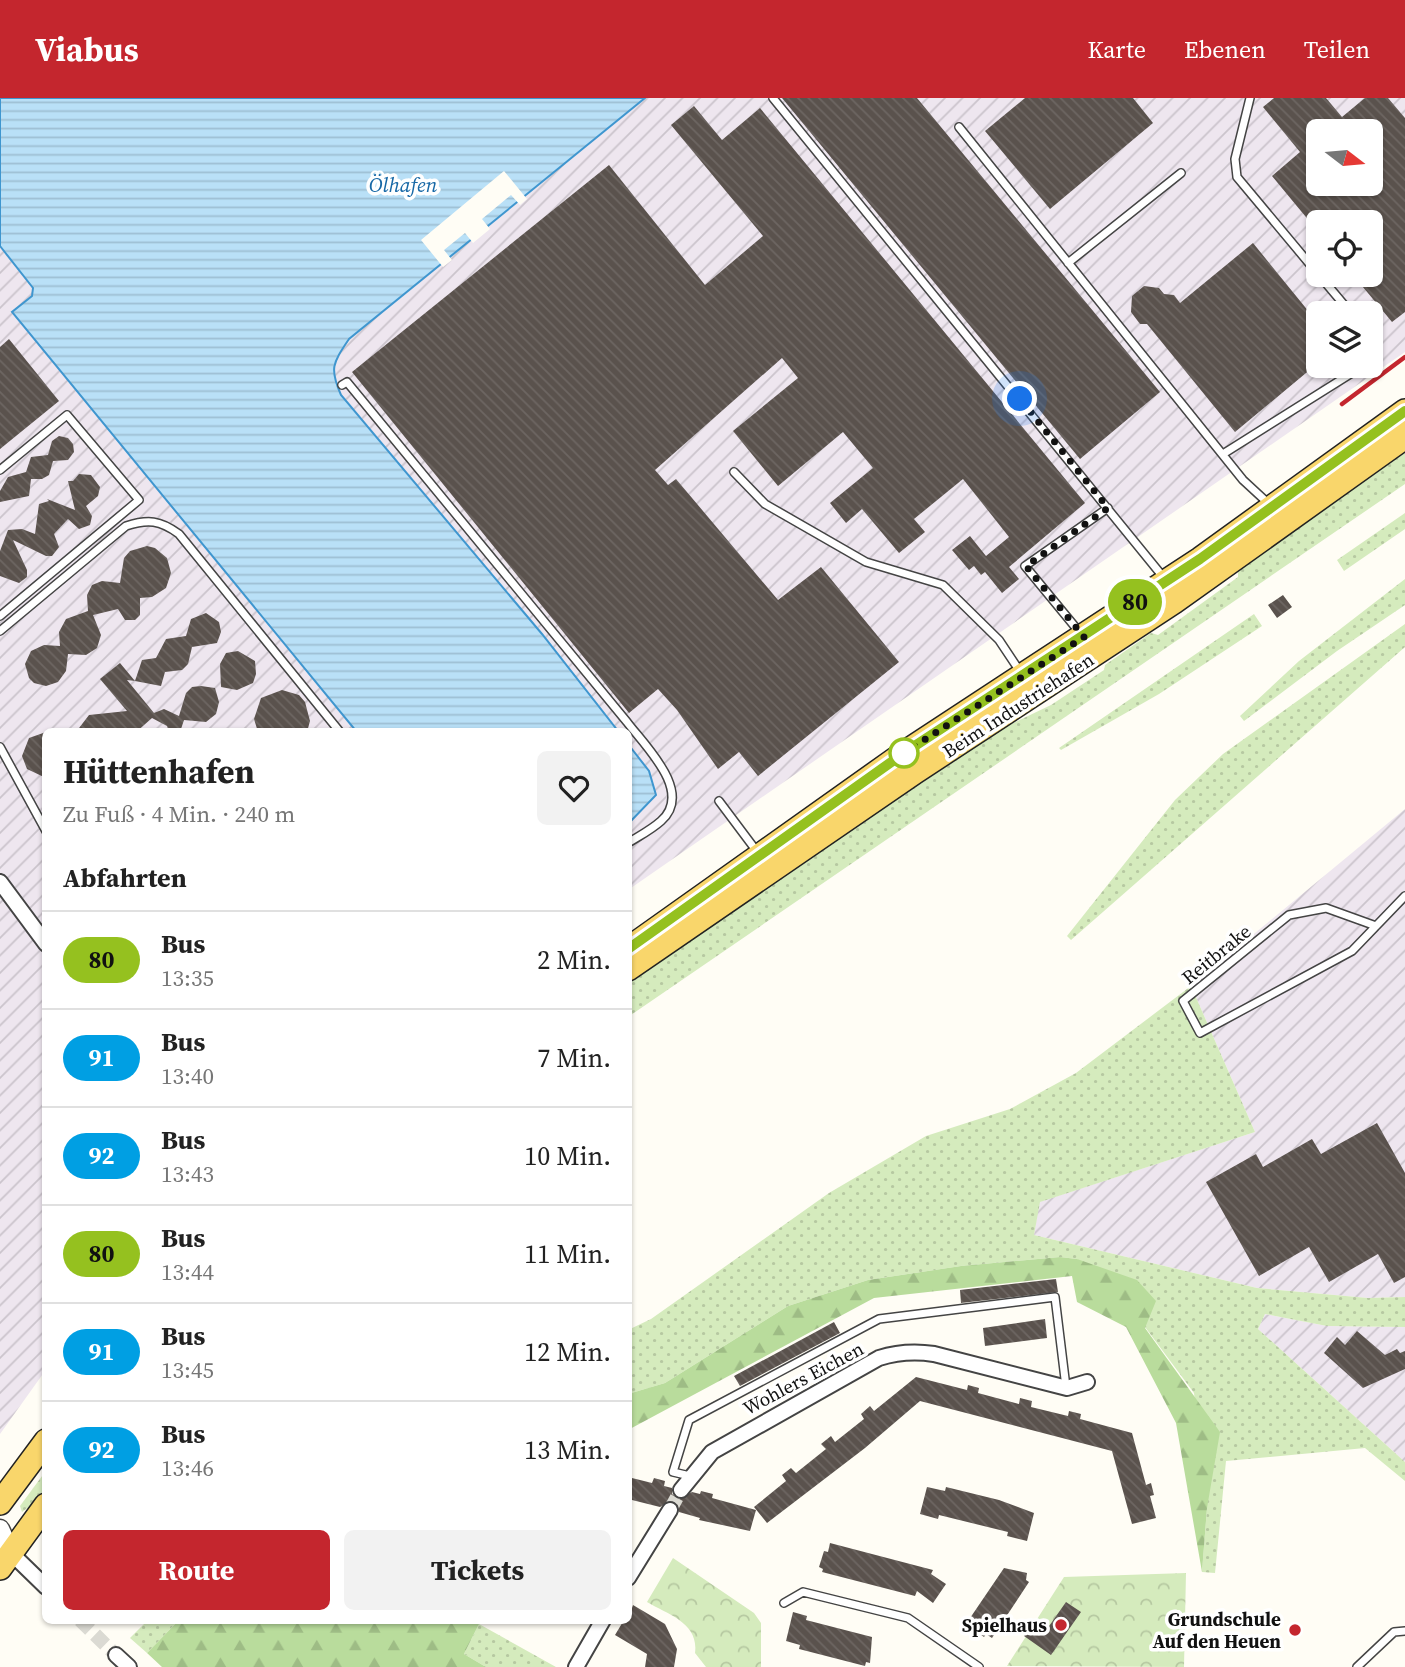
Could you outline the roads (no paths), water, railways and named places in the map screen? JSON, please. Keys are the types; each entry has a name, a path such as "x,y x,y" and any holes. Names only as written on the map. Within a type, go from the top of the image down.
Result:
{"main road":[{"name":"Beim Industriehafen","path":"632,946 904,753 1167,581 1405,411"},
{"name":"Beim Industriehafen","path":"632,966 915,772 1174,602 1405,437"},
{"path":"0,1503 42,1446"},
{"path":"4,1556 42,1510"}],"street":[{"path":"0,882 42,939"},
{"name":"Wohlers Eichen","path":"681,1490 712,1451 879,1358 895,1353 916,1351 934,1354 1067,1388"},
{"path":"1067,1388 1087,1382"},
{"path":"632,1572 670,1510"},
{"path":"0,1530 4,1556 42,1584"},
{"path":"576,1667 601,1624"},
{"path":"116,1655 129,1667"}],"lane":[{"path":"773,98 1167,581"},
{"path":"1250,98 1235,159 1237,177 1306,260"},
{"path":"959,127 1243,480 1272,507"},
{"path":"1068,263 1181,173"},
{"path":"1329,287 1341,301"},
{"path":"1223,454 1344,378"},
{"path":"342,385 347,382 631,728"},
{"path":"0,471 67,415 139,500 0,616"},
{"path":"734,472 765,504 866,562 943,585 999,640 1023,676"},
{"path":"1084,637 1026,566 1108,508"},
{"path":"0,631 126,526 147,520 164,523 179,534 337,728"},
{"path":"632,729 664,773 673,792 671,809 662,821 632,840"},
{"path":"0,747 42,824"},
{"path":"719,801 761,857"},
{"name":"Reitbrake","path":"1376,926 1326,908 1289,915 1183,1001 1200,1033 1352,951 1405,896"},
{"path":"690,1476 673,1472 689,1420 879,1319 1055,1297 1067,1388"},
{"path":"784,1603 803,1592 908,1618 979,1667"},
{"path":"1357,1667 1394,1632 1405,1630"}],"water":[{"name":"Ölhafen","path":"0,98 645,98 349,339 334,366 341,395 542,634 616,728 354,728 12,312 32,296 33,288 0,246"},
{"path":"632,749 649,771 656,795 632,820"}],"tunnel":[{"path":"670,1510 681,1490"},
{"path":"84,1624 116,1655"}],"railway":[{"path":"1342,404 1405,357"}],"place":[{"name":"Spielhaus","path":"1061,1625"},
{"name":"Grundschule Auf den Heuen","path":"1295,1630"}]}
